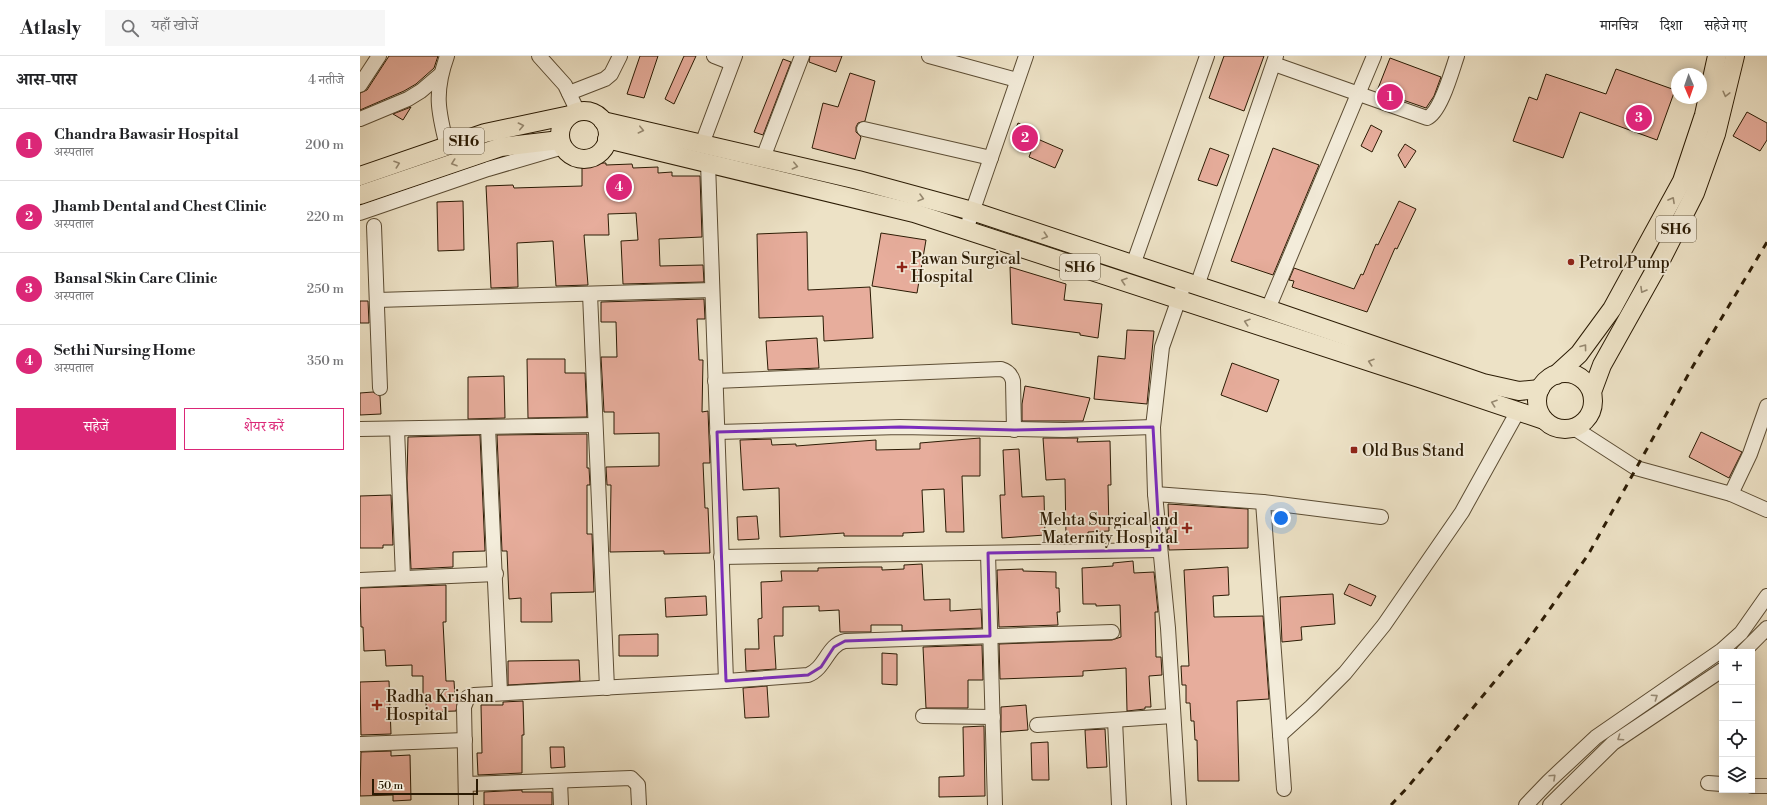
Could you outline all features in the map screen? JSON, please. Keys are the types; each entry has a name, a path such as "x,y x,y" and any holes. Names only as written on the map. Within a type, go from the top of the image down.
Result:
{"main road":[{"name":"SH6","path":"360,176 485,133 588,111 599,116 603,121 858,180 972,212 1268,308 1484,383 1519,391 1540,389 1546,380 1556,375 1579,354 1612,310 1682,181 1704,115 1717,56"},
{"name":"SH6","path":"607,139 914,213 1518,411 1544,420 1553,426 1563,429 1574,428 1583,423 1590,414 1593,401 1592,392 1602,365 1663,256 1695,193 1716,134 1735,56"},
{"path":"574,114 563,122 560,131 561,143 571,156 579,158 589,158 597,155 604,147 607,139 607,129 603,121"},
{"name":"SH6","path":"360,195 501,147 561,143"},
{"path":"1556,375 1569,374 1578,376 1586,383 1592,392"},
{"path":"1540,389 1537,399 1538,410 1544,420"}],"street":[{"path":"360,85 379,56"},
{"path":"447,56 441,74 438,96 440,118 448,146"},
{"path":"539,56 565,85 569,93 574,114"},
{"path":"569,93 605,79 611,74 620,56"},
{"path":"702,144 733,60 714,56"},
{"path":"763,158 802,56"},
{"path":"929,56 1017,80"},
{"path":"966,230 1026,56"},
{"path":"1133,265 1207,56"},
{"path":"1268,308 1374,56"},
{"path":"1179,805 1168,628 1155,494 1153,426 1162,347 1178,299 1191,284 1275,60 1428,118 1432,116 1437,108 1457,56"},
{"path":"360,119 408,99 421,91 441,74"},
{"path":"864,129 991,158"},
{"path":"360,213 561,143"},
{"path":"708,163 726,681"},
{"path":"374,226 380,388"},
{"path":"377,300 712,290"},
{"path":"590,294 607,688"},
{"path":"715,381 1001,369 1008,371 1012,376 1014,430"},
{"path":"1731,494 1750,454 1767,406"},
{"path":"1280,735 1345,673 1384,625 1462,512 1518,411"},
{"path":"360,429 595,425"},
{"path":"717,432 900,427 1064,430 1153,426"},
{"path":"488,427 496,574 500,692"},
{"path":"1574,428 1636,468 1731,494 1767,510"},
{"path":"397,429 402,578"},
{"path":"1155,494 1264,502 1381,517"},
{"path":"1264,502 1284,789"},
{"path":"721,557 1160,550"},
{"path":"988,553 995,805"},
{"path":"360,580 496,574"},
{"path":"1526,805 1596,736 1722,650 1741,633 1767,596"},
{"path":"1746,649 1767,628"},
{"path":"466,805 464,707 468,697 474,695 500,692 607,688 808,675 814,673 821,667 839,642 845,641 1112,632"},
{"path":"1550,805 1613,743 1719,672"},
{"path":"923,716 993,717"},
{"path":"1037,724 1173,716"},
{"path":"1115,720 1119,805"},
{"path":"360,744 464,740"},
{"path":"466,784 631,778 638,785 639,805"},
{"path":"560,781 560,805"},
{"path":"1755,786 1767,786"}],"highlighted area":[{"path":"900,427 1014,430 1153,427 1160,550 988,553 990,636 845,641 834,647 821,667 808,675 726,681 717,432"}],"building":[{"path":"389,56 438,56 434,68 416,84 404,91 360,110 360,93 367,90"},
{"path":"640,56 658,56 644,98 627,94"},
{"path":"684,56 696,56 674,104 665,99"},
{"path":"810,56 842,56 836,72 809,62"},
{"path":"1224,56 1264,56 1244,111 1209,98"},
{"path":"1390,58 1441,77 1434,96 1426,108 1377,91"},
{"path":"783,59 791,62 763,135 754,132"},
{"path":"1616,69 1671,89 1671,101 1657,140 1580,112 1563,158 1513,141 1529,97 1537,100 1546,74 1606,94"},
{"path":"850,73 875,81 865,121 858,123 856,127 856,132 861,137 855,159 812,148 823,103 838,107"},
{"path":"411,107 403,120 393,114"},
{"path":"1747,112 1767,123 1767,140 1760,151 1733,136"},
{"path":"1018,123 1036,131 1033,137 1063,150 1055,168 1029,157 1032,149 1011,140"},
{"path":"1371,125 1382,131 1372,152 1361,146"},
{"path":"1405,144 1416,151 1405,168 1398,155"},
{"path":"1210,148 1229,155 1217,186 1198,180"},
{"path":"1273,148 1319,165 1273,275 1231,261"},
{"path":"582,163 606,163 606,165 632,164 633,168 658,167 658,173 672,172 672,176 700,176 702,237 659,239 660,266 703,265 704,282 623,284 621,241 638,240 636,213 608,214 609,235 584,235 588,285 556,286 553,241 517,243 518,287 491,288 486,186 513,185 514,188 582,186"},
{"path":"463,201 464,250 438,251 437,202"},
{"path":"1399,201 1416,209 1397,249 1395,248 1367,312 1292,287 1294,281 1289,280 1294,268 1354,289 1361,274 1363,275 1376,244 1378,245"},
{"path":"807,232 808,290 870,287 873,338 824,341 823,316 759,318 757,234"},
{"path":"881,233 926,240 917,293 872,286"},
{"path":"1010,267 1066,284 1064,300 1102,304 1098,338 1080,335 1080,333 1012,324"},
{"path":"704,299 705,319 697,319 699,360 703,360 702,412 708,411 710,463 703,463 705,508 708,508 710,553 664,554 664,551 610,552 611,485 607,485 606,467 659,466 659,433 614,434 614,412 604,412 601,357 617,357 616,322 601,322 601,302"},
{"path":"360,301 368,301 369,323 360,323"},
{"path":"1127,330 1154,331 1147,404 1094,399 1098,356 1125,359"},
{"path":"817,338 819,368 768,370 766,341"},
{"path":"527,359 565,359 565,373 585,373 587,417 528,418"},
{"path":"1232,363 1279,380 1267,412 1221,395"},
{"path":"504,376 505,418 468,419 468,377"},
{"path":"1025,386 1090,398 1083,421 1022,421 1022,404"},
{"path":"373,392 380,396 381,414 360,415 360,393"},
{"path":"1701,432 1742,452 1729,478 1689,457"},
{"path":"587,434 587,468 589,468 590,485 587,485 587,534 592,534 594,592 551,593 552,622 521,622 521,598 509,599 507,551 502,551 497,435"},
{"path":"480,435 485,551 453,552 453,567 411,569 407,478 408,437"},
{"path":"980,438 980,476 962,476 964,532 946,532 944,489 922,490 924,532 903,533 903,536 844,536 844,533 780,537 779,488 743,490 740,440 771,439 772,445 796,444 796,446 876,440 876,450 920,449 920,443"},
{"path":"1043,438 1078,438 1077,442 1110,441 1111,485 1108,485 1109,531 1088,532 1088,537 1066,537 1065,479 1046,480"},
{"path":"1019,449 1022,497 1044,496 1045,535 1002,538 1000,495 1005,495 1003,450"},
{"path":"391,495 393,545 383,545 383,548 360,548 360,496"},
{"path":"1168,504 1248,509 1248,548 1169,550 1167,529 1169,529"},
{"path":"757,516 759,539 738,540 737,517"},
{"path":"1133,561 1134,573 1154,572 1158,612 1155,612 1156,657 1161,657 1162,675 1149,676 1151,707 1127,711 1126,668 1083,671 1083,676 1000,679 999,644 1112,640 1121,637 1120,605 1096,606 1096,604 1083,604 1082,568 1113,566 1113,563"},
{"path":"922,564 924,600 950,599 950,611 981,609 982,628 902,631 902,625 871,625 871,632 840,632 839,610 819,611 819,606 783,607 783,636 774,636 776,669 746,671 745,649 759,649 758,619 762,618 761,582 782,581 781,571 818,571 818,568 862,567 882,567 882,570 904,569 904,565"},
{"path":"1228,567 1229,595 1213,596 1214,617 1263,616 1269,699 1237,701 1239,781 1198,781 1197,740 1195,740 1194,721 1191,721 1190,703 1186,703 1186,685 1182,685 1181,666 1189,666 1184,570"},
{"path":"1023,569 1023,571 1056,572 1056,588 1059,588 1060,612 1057,612 1058,625 999,627 997,570"},
{"path":"1349,584 1376,596 1371,606 1344,594"},
{"path":"446,585 446,622 443,622 446,681 454,681 455,697 458,697 458,699 456,711 426,712 426,697 423,697 423,676 412,676 412,665 386,666 385,650 364,651 363,627 361,627 360,588"},
{"path":"1333,594 1335,624 1301,627 1302,640 1282,642 1280,597"},
{"path":"706,596 707,615 666,617 665,598"},
{"path":"658,634 658,656 619,656 619,635"},
{"path":"982,645 983,680 968,680 968,708 926,708 923,647"},
{"path":"882,653 897,654 897,685 882,684"},
{"path":"579,660 580,681 508,685 508,661"},
{"path":"389,681 391,734 361,735 360,682"},
{"path":"767,686 769,717 745,718 743,688"},
{"path":"523,701 524,735 522,735 522,773 478,775 477,753 482,753 481,705 503,705 503,702"},
{"path":"1026,705 1028,730 1001,732 1001,707"},
{"path":"984,726 985,796 939,797 939,777 964,776 963,727"},
{"path":"1105,729 1107,767 1087,768 1085,730"},
{"path":"1048,742 1049,780 1032,780 1031,743"},
{"path":"550,747 564,747 565,767 551,768"},
{"path":"391,751 391,756 410,755 411,800 393,801 393,795 360,796 361,752"},
{"path":"522,790 522,792 552,792 552,805 484,805 484,792"}],"railway":[{"path":"1391,805 1407,788 1523,647 1588,555 1693,366 1767,242"}],"place":[{"name":"Chandra Bawasir Hospital","path":"1390,97"},
{"name":"Bansal Skin Care Clinic","path":"1639,118"},
{"name":"Jhamb Dental and Chest Clinic","path":"1025,138"},
{"name":"Sethi Nursing Home","path":"619,187"},
{"name":"Petrol Pump","path":"1571,262"},
{"name":"Pawan Surgical Hospital","path":"902,267"},
{"name":"Old Bus Stand","path":"1354,450"},
{"name":"Mehta Surgical and Maternity Hospital","path":"1187,528"},
{"name":"Radha Krishan Hospital","path":"377,705"}]}
